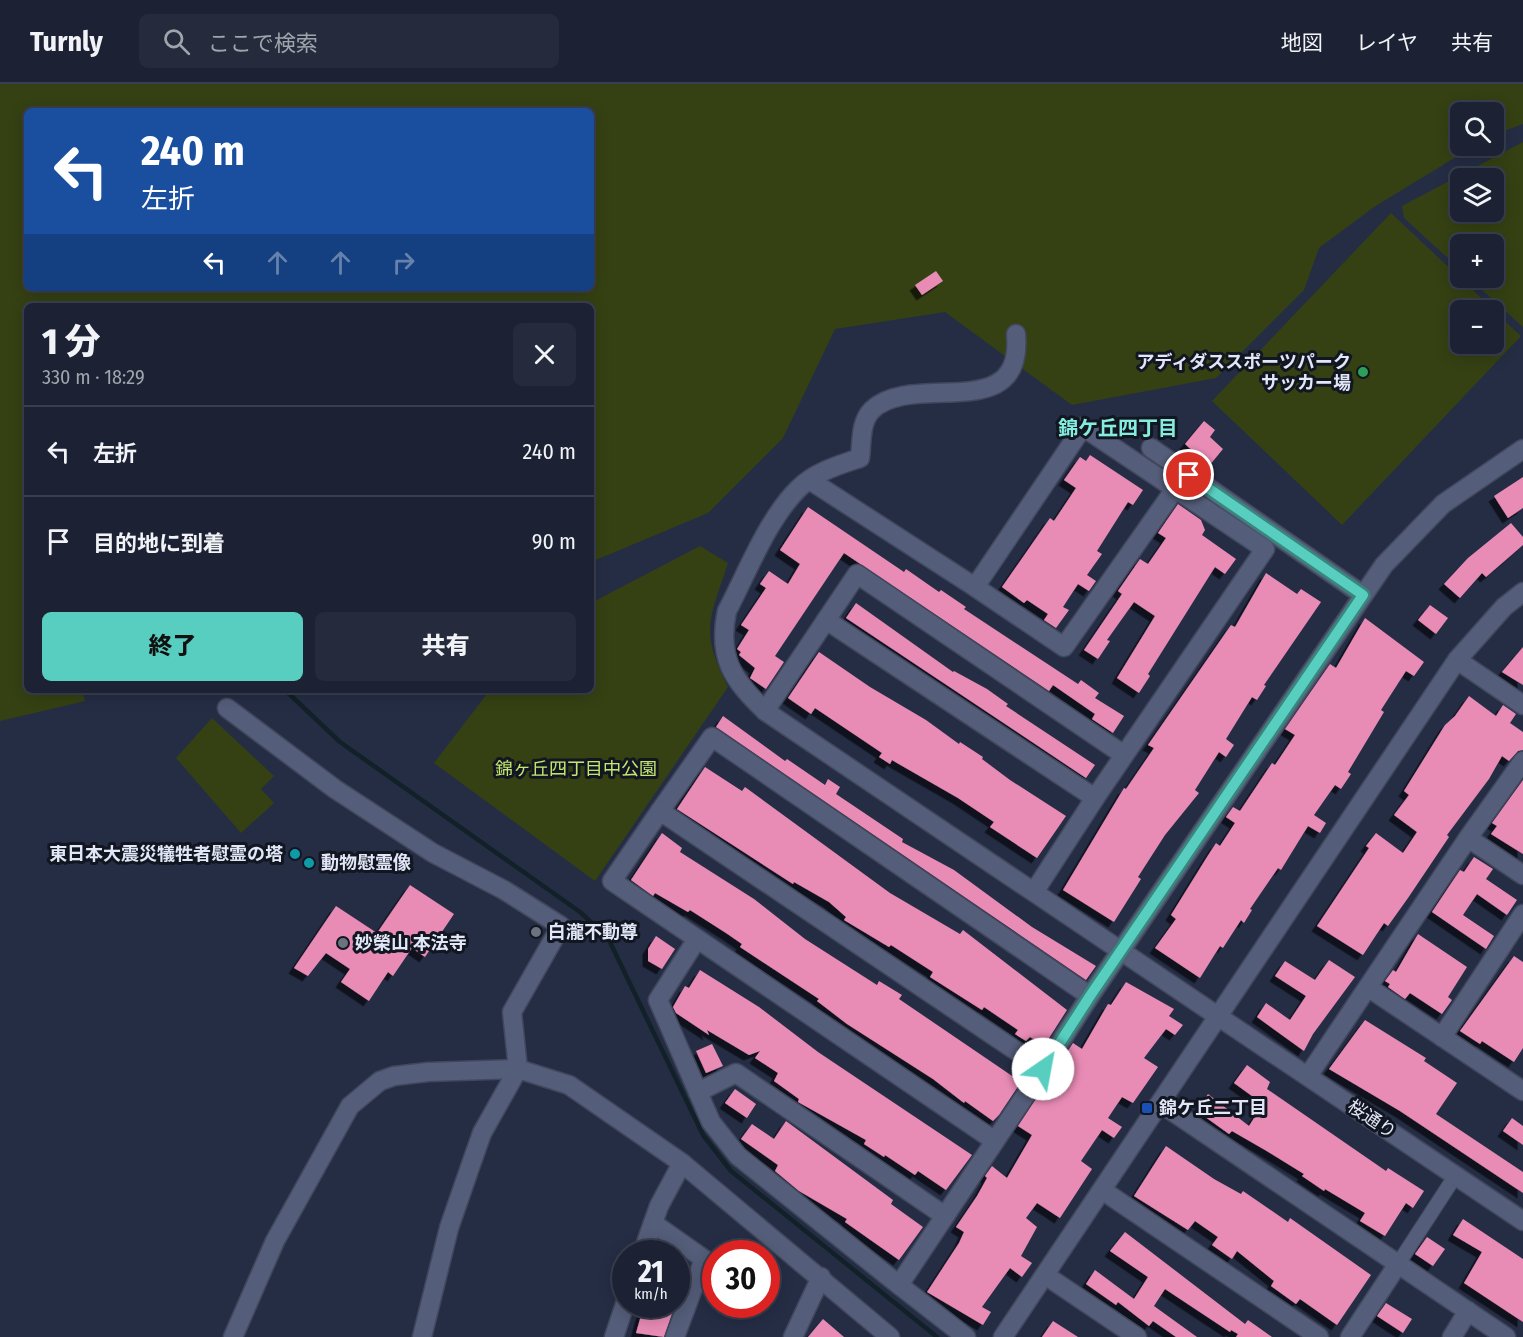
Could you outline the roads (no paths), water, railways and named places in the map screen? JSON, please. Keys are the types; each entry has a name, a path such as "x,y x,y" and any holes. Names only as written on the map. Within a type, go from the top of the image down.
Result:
{"street":[{"name":"桜通り","path":"1016,333 1017,354 1010,373 999,383 968,391 887,401 872,410 862,427 860,458 832,467 801,486 786,503 727,611 724,625 729,670 739,687 765,711 1523,1221"},
{"path":"975,587 1083,427 1265,549 1095,798 1034,892"},
{"path":"1151,448 1363,595"},
{"path":"900,1285 1120,951 1384,565 1443,504 1523,448"},
{"path":"811,481 1064,647 1175,489"},
{"path":"765,711 858,574 1124,755"},
{"path":"1004,1337 1457,660 1504,607 1523,592"},
{"path":"826,620 1095,798"},
{"path":"1457,660 1523,705"},
{"path":"227,708 335,789 433,853 504,890 561,926 512,1012 518,1069 482,1133 472,1160 449,1228 422,1337"},
{"path":"995,1142 612,881 712,737 1090,996"},
{"path":"1308,1076 1468,838 1523,761"},
{"path":"660,811 1043,1069"},
{"path":"1468,838 1523,875"},
{"path":"1442,1037 1523,914"},
{"path":"697,939 657,1000 711,1122 738,1156 966,1337"},
{"path":"1369,988 1442,1037 1521,1085"},
{"path":"233,1337 299,1196 350,1106 357,1099 380,1081 394,1076 428,1072 518,1069 569,1085 682,1163 890,1337"},
{"path":"698,1092 736,1073 945,1216"},
{"path":"1160,1103 1506,1337"},
{"path":"647,1240 659,1206 682,1163"},
{"path":"1350,1337 1450,1184"},
{"path":"1102,1190 1319,1337"},
{"path":"653,1223 704,1259 685,1304 675,1337"},
{"path":"1044,1275 1137,1337"},
{"path":"795,1336 821,1277"},
{"path":"1452,1337 1468,1311"},
{"path":"614,1337 620,1318"}],"waterway":[{"path":"288,693 340,742 580,912 608,938 703,1135 731,1171 937,1337"}],"place":[{"name":"アディダススポーツパーク サッカー場","path":"1363,372"},
{"name":"東日本大震災犠牲者慰霊の塔","path":"295,854"},
{"name":"動物慰霊像","path":"309,863"},
{"name":"白瀧不動尊","path":"536,932"},
{"name":"妙榮山 本法寺","path":"343,943"},
{"name":"錦ケ丘二丁目","path":"1147,1108"}],"district":[{"name":"錦ケ丘四丁目","path":"1118,428"}],"park label":[{"name":"錦ヶ丘四丁目中公園","path":"576,769"}]}
